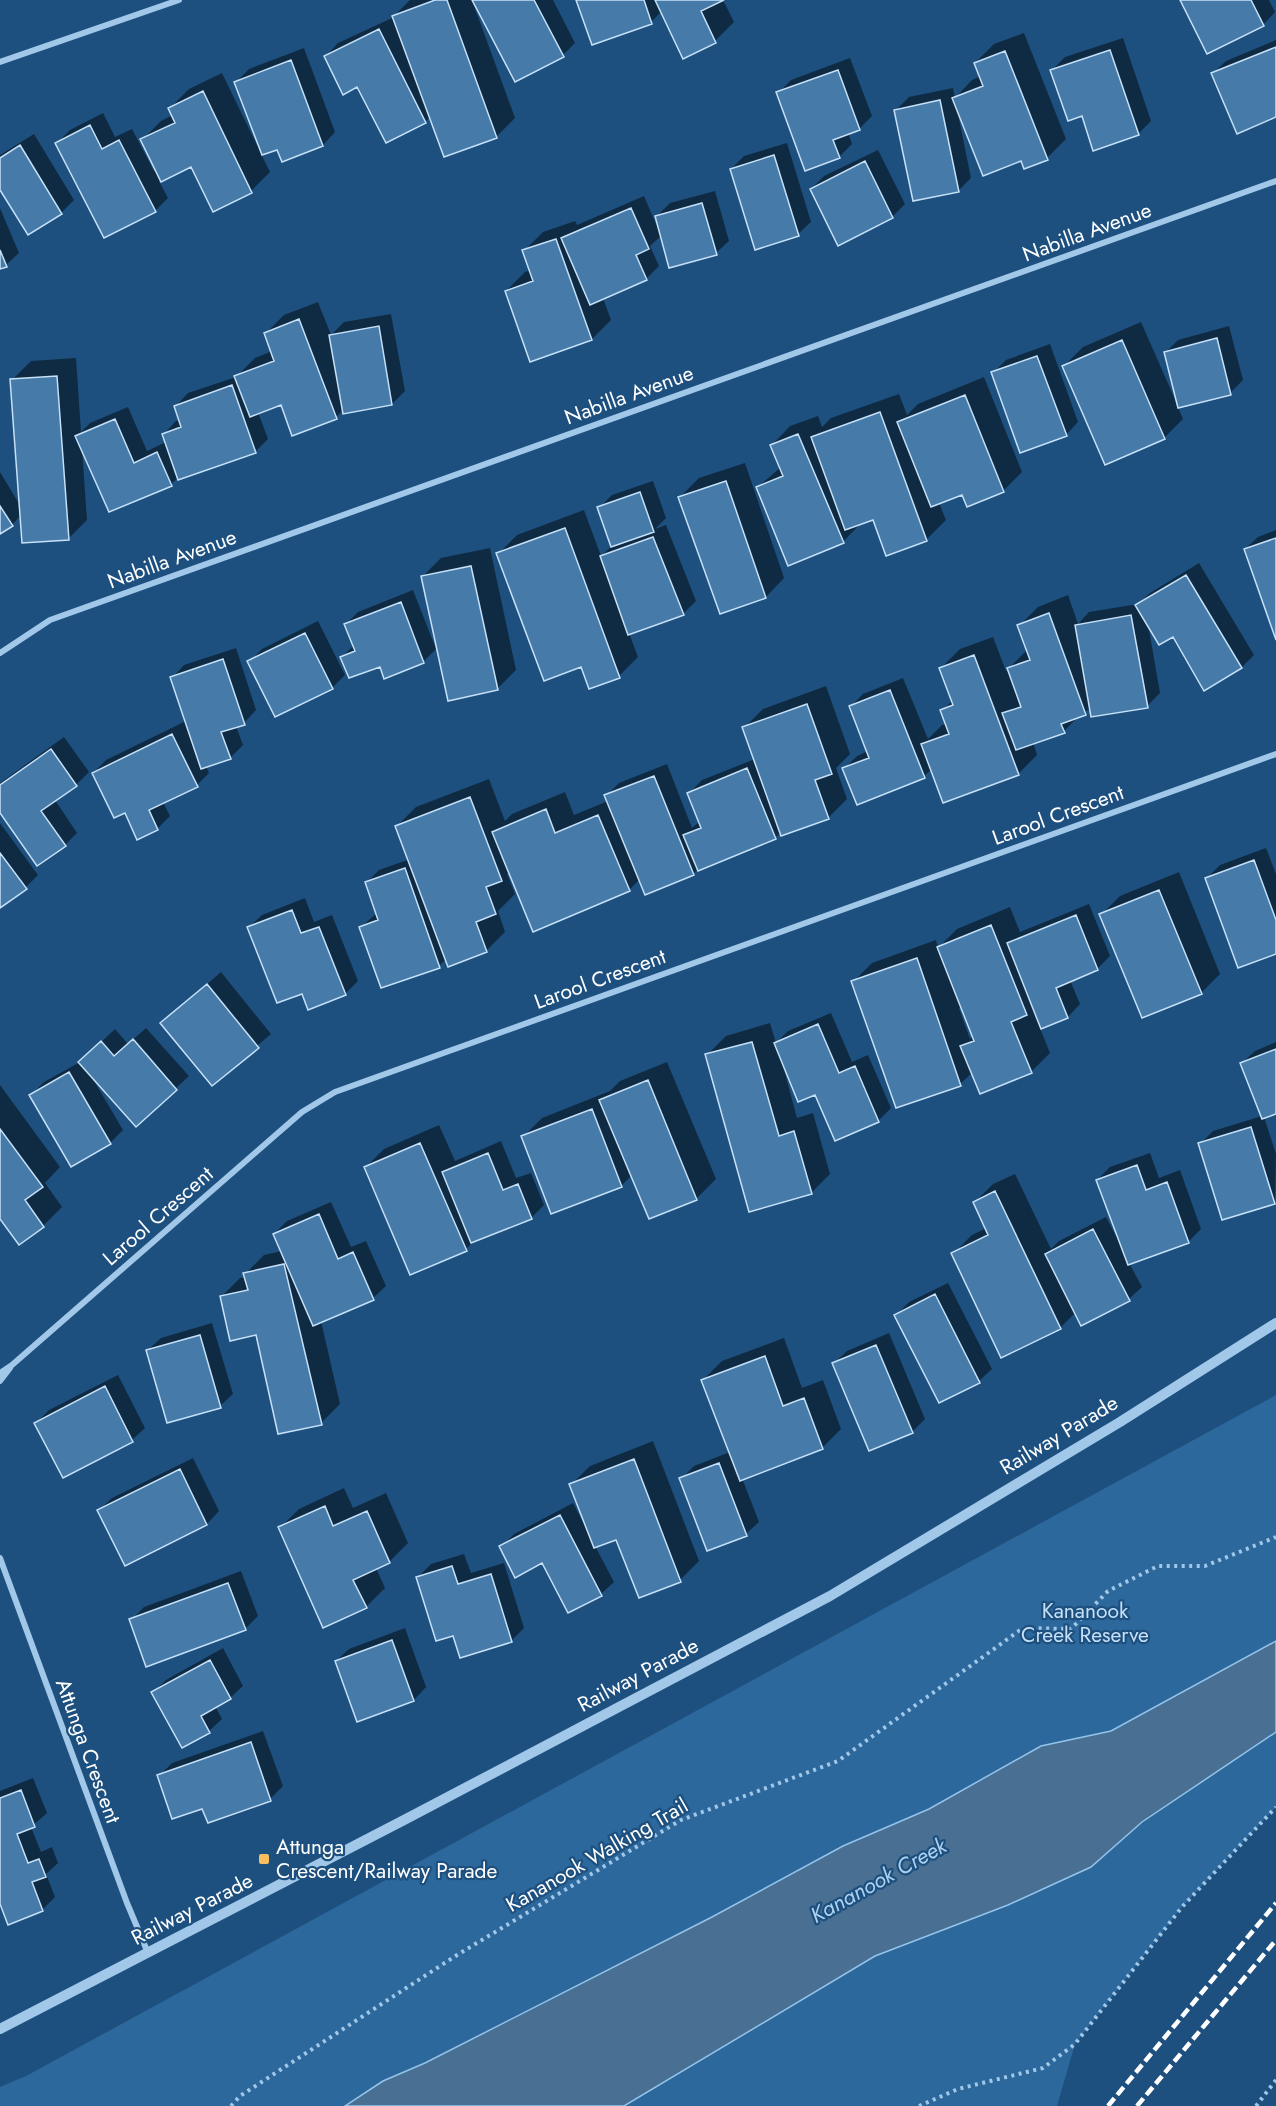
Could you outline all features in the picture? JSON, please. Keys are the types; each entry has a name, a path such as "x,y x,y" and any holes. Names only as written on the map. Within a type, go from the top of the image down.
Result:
{"street":[{"path":"0,62 179,0"},
{"name":"Nabilla Avenue","path":"0,653 50,620 1276,181"},
{"name":"Larool Crescent","path":"0,1373 302,1112 335,1092 1276,754"},
{"name":"Railway Parade","path":"0,2029 830,1596 1119,1422 1276,1323"},
{"name":"Larool Crescent","path":"0,1381 12,1365"},
{"name":"Attunga Crescent","path":"0,1558 122,1892 149,1953"}],"path":[{"name":"Kananook Walking Trail","path":"231,2106 240,2096 457,1955 681,1820 838,1761 1023,1628 1071,1629 1108,1592 1158,1566 1205,1566 1276,1537"},
{"path":"919,2106 958,2089 1042,2068 1075,2044 1182,1907 1276,1807"},
{"path":"1256,2106 1276,2080"}],"green space":[{"name":"Kananook Creek Reserve","path":"1276,1395 1276,1641 1111,1731 1041,1746 929,1809 843,1846 712,1917 425,2063 383,2081 345,2106 0,2106 0,2087 26,2076"},
{"path":"1276,1732 1276,1807 1182,1907 1075,2044 1057,2106 624,2106 875,1956 1008,1905 1091,1867 1142,1822"}],"water":[{"name":"Kananook Creek","path":"1276,1641 1276,1732 1142,1822 1091,1867 1008,1905 875,1956 624,2106 345,2106 383,2081 425,2063 712,1917 843,1846 929,1809 1041,1746 1111,1731"}],"building":[{"path":"435,0 447,0 497,138 444,157 392,16"},
{"path":"472,0 534,0 564,57 515,82"},
{"path":"576,0 644,0 652,24 592,45"},
{"path":"655,0 724,0 701,11 716,43 683,59"},
{"path":"1180,0 1251,0 1264,26 1207,54"},
{"path":"379,29 426,123 386,143 357,87 343,95 324,56"},
{"path":"1276,47 1276,117 1237,134 1211,73"},
{"path":"1110,50 1139,135 1093,151 1082,116 1068,121 1050,70"},
{"path":"1005,51 1048,160 1024,169 1021,161 983,176 952,98 983,86 974,63"},
{"path":"291,60 323,146 282,162 277,150 262,155 234,82"},
{"path":"838,70 860,130 833,140 840,158 805,171 776,92"},
{"path":"203,91 252,193 213,212 191,167 161,182 140,139 175,123 168,108"},
{"path":"940,100 959,192 913,201 894,110"},
{"path":"90,125 102,149 119,140 156,212 104,238 55,143"},
{"path":"20,145 62,214 28,235 0,190 0,158"},
{"path":"774,155 799,236 755,250 730,169"},
{"path":"865,161 893,218 838,246 810,189"},
{"path":"702,203 717,255 669,268 655,216"},
{"path":"631,208 649,249 636,255 647,280 590,305 561,238"},
{"path":"556,239 592,340 530,362 505,291 533,281 522,250"},
{"path":"0,250 7,267 0,269"},
{"path":"299,319 337,419 292,436 281,405 250,417 234,376 274,361 264,333"},
{"path":"379,326 392,405 343,414 329,335"},
{"path":"1217,338 1231,395 1178,408 1164,352"},
{"path":"1122,340 1165,439 1105,465 1062,366"},
{"path":"1037,356 1067,436 1020,453 991,372"},
{"path":"57,376 69,540 22,543 10,379"},
{"path":"232,385 256,453 178,480 162,434 181,427 174,406"},
{"path":"965,395 1004,492 967,507 962,495 931,507 897,422"},
{"path":"880,412 927,541 886,556 873,520 845,530 811,437"},
{"path":"115,419 134,463 157,452 172,486 109,512 75,436"},
{"path":"798,434 844,543 788,566 756,487 783,476 770,445"},
{"path":"726,481 766,598 720,614 678,497"},
{"path":"640,492 654,532 611,547 597,507"},
{"path":"0,506 13,526 0,534"},
{"path":"565,528 620,678 589,689 581,667 544,681 496,553"},
{"path":"653,537 684,615 628,635 600,556"},
{"path":"1276,538 1276,640 1244,549"},
{"path":"471,566 498,690 448,701 421,576"},
{"path":"1186,575 1242,668 1204,691 1173,637 1159,645 1135,605"},
{"path":"401,602 424,663 384,679 380,667 349,678 340,657 355,651 344,624"},
{"path":"1049,613 1086,715 1061,724 1065,733 1016,750 1002,713 1021,707 1007,668 1030,660 1017,625"},
{"path":"1131,615 1148,708 1091,717 1075,625"},
{"path":"305,633 333,689 275,717 247,661"},
{"path":"974,655 1019,775 943,803 921,744 949,734 940,710 953,705 939,668"},
{"path":"223,659 245,725 221,732 231,759 201,769 170,677"},
{"path":"890,690 925,778 857,805 842,768 869,758 849,706"},
{"path":"807,704 832,774 815,780 829,819 781,836 742,727"},
{"path":"172,734 198,787 149,810 158,830 137,840 125,813 114,818 92,773"},
{"path":"51,749 77,786 41,811 66,846 37,866 0,813 0,785"},
{"path":"747,768 776,839 698,871 683,835 701,828 687,793"},
{"path":"654,776 694,875 645,895 604,795"},
{"path":"470,797 502,881 486,887 496,914 476,922 487,952 448,967 395,826"},
{"path":"546,809 555,833 598,815 630,891 533,932 492,832"},
{"path":"0,853 27,889 0,908"},
{"path":"1254,860 1276,920 1276,954 1238,968 1205,878"},
{"path":"405,868 440,968 381,988 359,927 378,920 365,882"},
{"path":"1159,890 1202,994 1142,1018 1099,914"},
{"path":"292,910 301,933 319,927 346,995 308,1010 302,994 277,1003 247,927"},
{"path":"1076,915 1098,970 1056,988 1068,1018 1041,1029 1007,943"},
{"path":"991,925 1027,1015 1011,1022 1032,1073 980,1094 960,1046 974,1041 937,947"},
{"path":"917,958 961,1086 896,1108 851,981"},
{"path":"207,984 259,1048 212,1086 160,1023"},
{"path":"818,1024 839,1073 855,1066 879,1122 835,1141 815,1095 798,1102 774,1043"},
{"path":"133,1039 177,1090 136,1127 78,1062 101,1041 114,1056"},
{"path":"752,1042 779,1136 794,1131 812,1194 749,1212 705,1054"},
{"path":"1276,1049 1276,1114 1262,1119 1240,1063"},
{"path":"69,1072 111,1144 71,1167 29,1095"},
{"path":"648,1080 697,1200 649,1219 599,1100"},
{"path":"592,1109 622,1187 551,1214 521,1136"},
{"path":"1251,1127 1275,1204 1222,1220 1198,1143"},
{"path":"0,1129 43,1187 25,1200 44,1227 19,1245 0,1219"},
{"path":"420,1143 467,1251 410,1275 364,1167"},
{"path":"488,1153 503,1190 518,1184 532,1219 471,1243 442,1172"},
{"path":"1137,1165 1146,1190 1167,1182 1189,1243 1128,1265 1096,1180"},
{"path":"995,1191 1061,1329 1001,1358 951,1253 988,1235 973,1202"},
{"path":"319,1214 338,1259 353,1252 374,1300 313,1326 273,1234"},
{"path":"1093,1229 1130,1301 1081,1326 1045,1254"},
{"path":"284,1264 322,1425 278,1434 256,1335 230,1341 220,1296 248,1290 243,1273"},
{"path":"935,1294 980,1383 939,1403 894,1315"},
{"path":"200,1335 221,1408 167,1423 146,1350"},
{"path":"876,1345 913,1433 869,1451 832,1363"},
{"path":"765,1356 783,1406 804,1398 823,1449 740,1481 701,1380"},
{"path":"105,1386 133,1442 63,1478 34,1423"},
{"path":"634,1459 681,1582 639,1598 616,1540 594,1548 569,1484"},
{"path":"719,1463 747,1536 707,1551 679,1478"},
{"path":"180,1469 207,1525 125,1566 97,1510"},
{"path":"325,1506 333,1526 367,1511 390,1563 353,1580 367,1608 323,1628 278,1527"},
{"path":"560,1515 602,1596 568,1613 542,1563 515,1578 499,1546"},
{"path":"452,1566 458,1584 491,1574 512,1642 460,1658 453,1636 436,1641 416,1577"},
{"path":"228,1583 246,1630 146,1667 129,1619"},
{"path":"392,1640 414,1701 357,1722 335,1661"},
{"path":"210,1660 231,1699 201,1716 210,1733 182,1748 151,1692"},
{"path":"251,1742 271,1801 208,1823 202,1809 172,1819 157,1775"},
{"path":"21,1790 35,1827 17,1834 28,1863 39,1859 46,1877 32,1882 43,1911 8,1925 0,1904 0,1798"}],"railway":[{"path":"1108,2106 1276,1903"},
{"path":"1137,2106 1276,1940"}],"place":[{"name":"Attunga Crescent/Railway Parade","path":"264,1859"}]}
